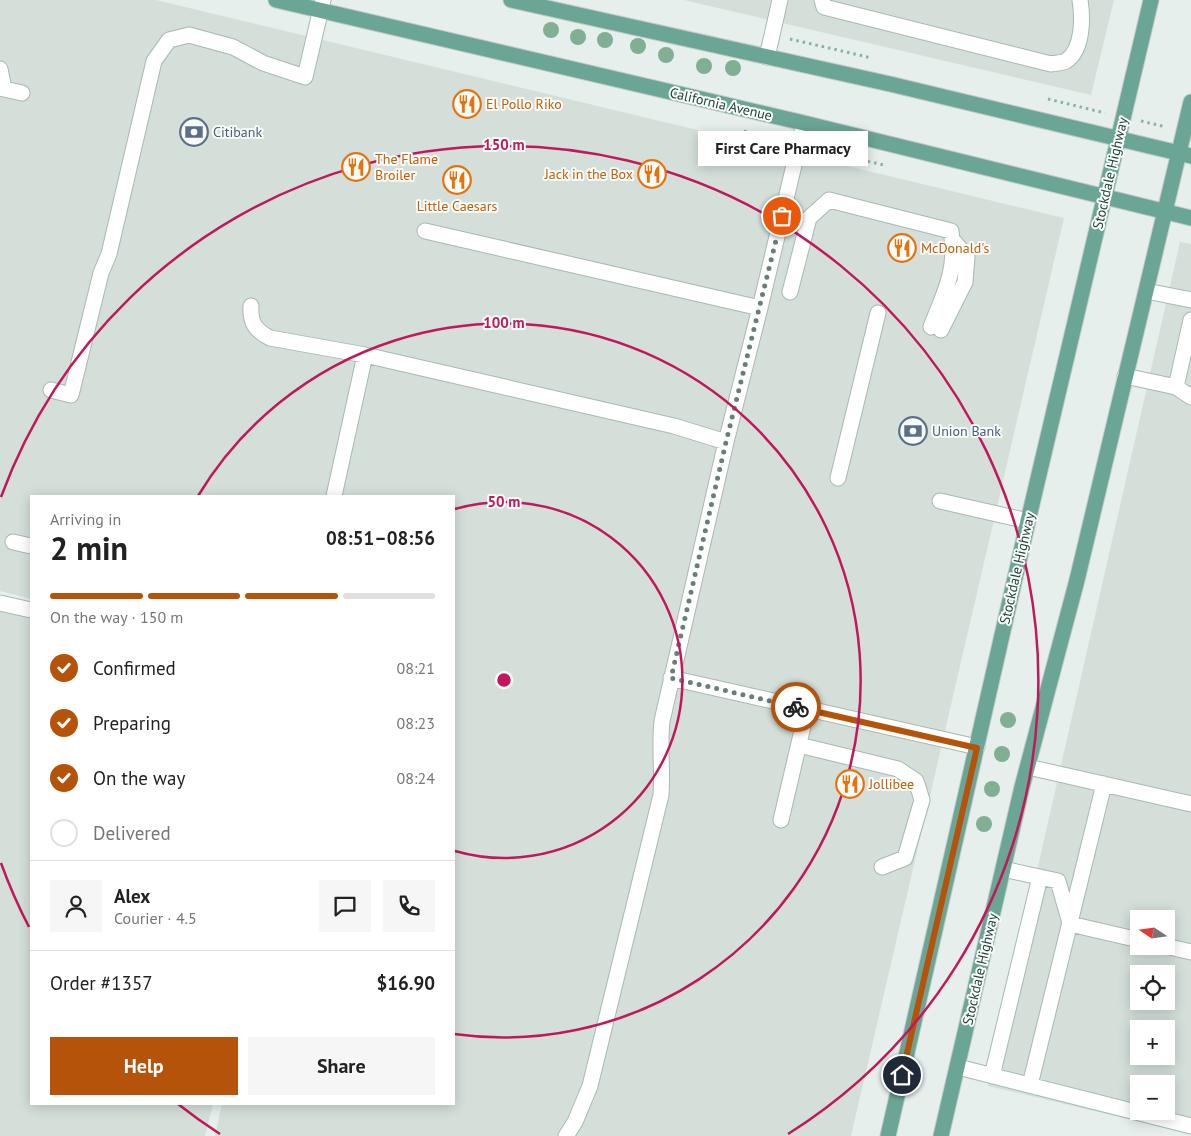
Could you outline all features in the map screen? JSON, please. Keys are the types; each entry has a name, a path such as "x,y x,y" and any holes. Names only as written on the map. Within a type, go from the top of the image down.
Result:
{"main road":[{"name":"California Avenue","path":"276,0 322,5 1191,218"},
{"name":"Stockdale Highway","path":"888,1136 1028,521 1151,0"},
{"path":"517,1 890,84 1184,154"},
{"name":"Stockdale Highway","path":"941,1136 1003,869 1077,580 1164,212 1184,154 1191,102"}],"street":[{"path":"767,58 780,0"},
{"path":"822,0 824,7 1051,64 1065,62 1075,53 1083,18 1080,0"},
{"path":"51,390 71,394 101,273 109,254 154,61 169,40 189,35 233,47 263,63 305,77 322,5"},
{"path":"0,69 2,89 22,93"},
{"path":"566,1136 575,1122 590,1086 661,795 663,771 659,744 671,678 726,442 804,123"},
{"path":"790,292 809,218 829,200 951,231 955,251 950,279 936,329"},
{"path":"425,231 760,308"},
{"path":"1146,291 1191,300"},
{"path":"251,306 250,319 257,331 270,338 365,355 674,426 726,442"},
{"path":"838,478 878,313"},
{"path":"1176,387 1191,320"},
{"path":"334,495 365,355"},
{"path":"1125,376 1176,387 1191,397"},
{"path":"940,501 1028,521"},
{"path":"14,542 30,546"},
{"path":"0,603 30,610"},
{"path":"671,678 977,748"},
{"path":"781,820 807,709"},
{"path":"799,745 898,769 916,781 922,800 905,858 882,867"},
{"path":"1028,767 1191,804"},
{"path":"1030,1085 1104,784"},
{"path":"1003,869 1058,881 1070,924"},
{"path":"992,1076 1040,877"},
{"path":"1070,924 1130,938"},
{"path":"1175,948 1191,952"},
{"path":"958,1067 1191,1126"}],"shaded area":[{"path":"0,0 156,0 1064,218 851,1136 215,1136 222,1105 455,1105 455,495 30,495 30,599 0,591"},
{"path":"684,0 1114,0 1091,95"},
{"path":"1180,242 1191,244 1191,1134 1132,1120 1175,1120 1175,1075 1130,1075 1130,1120 988,1086"},
{"path":"0,605 30,613 30,1105 213,1105 205,1136 0,1136"}],"way so far":[{"path":"782,216 726,442 671,678 796,707"}],"place":[{"name":"El Pollo Riko","path":"467,104"},
{"name":"Citibank","path":"194,132"},
{"name":"The Flame Broiler","path":"356,167"},
{"name":"Jack in the Box","path":"652,174"},
{"name":"Little Caesars","path":"457,180"},
{"name":"First Care Pharmacy","path":"782,216"},
{"name":"McDonald's","path":"902,248"},
{"name":"Union Bank","path":"913,431"},
{"name":"Jollibee","path":"850,784"}],"route":[{"path":"796,707 977,748 902,1075"}]}
